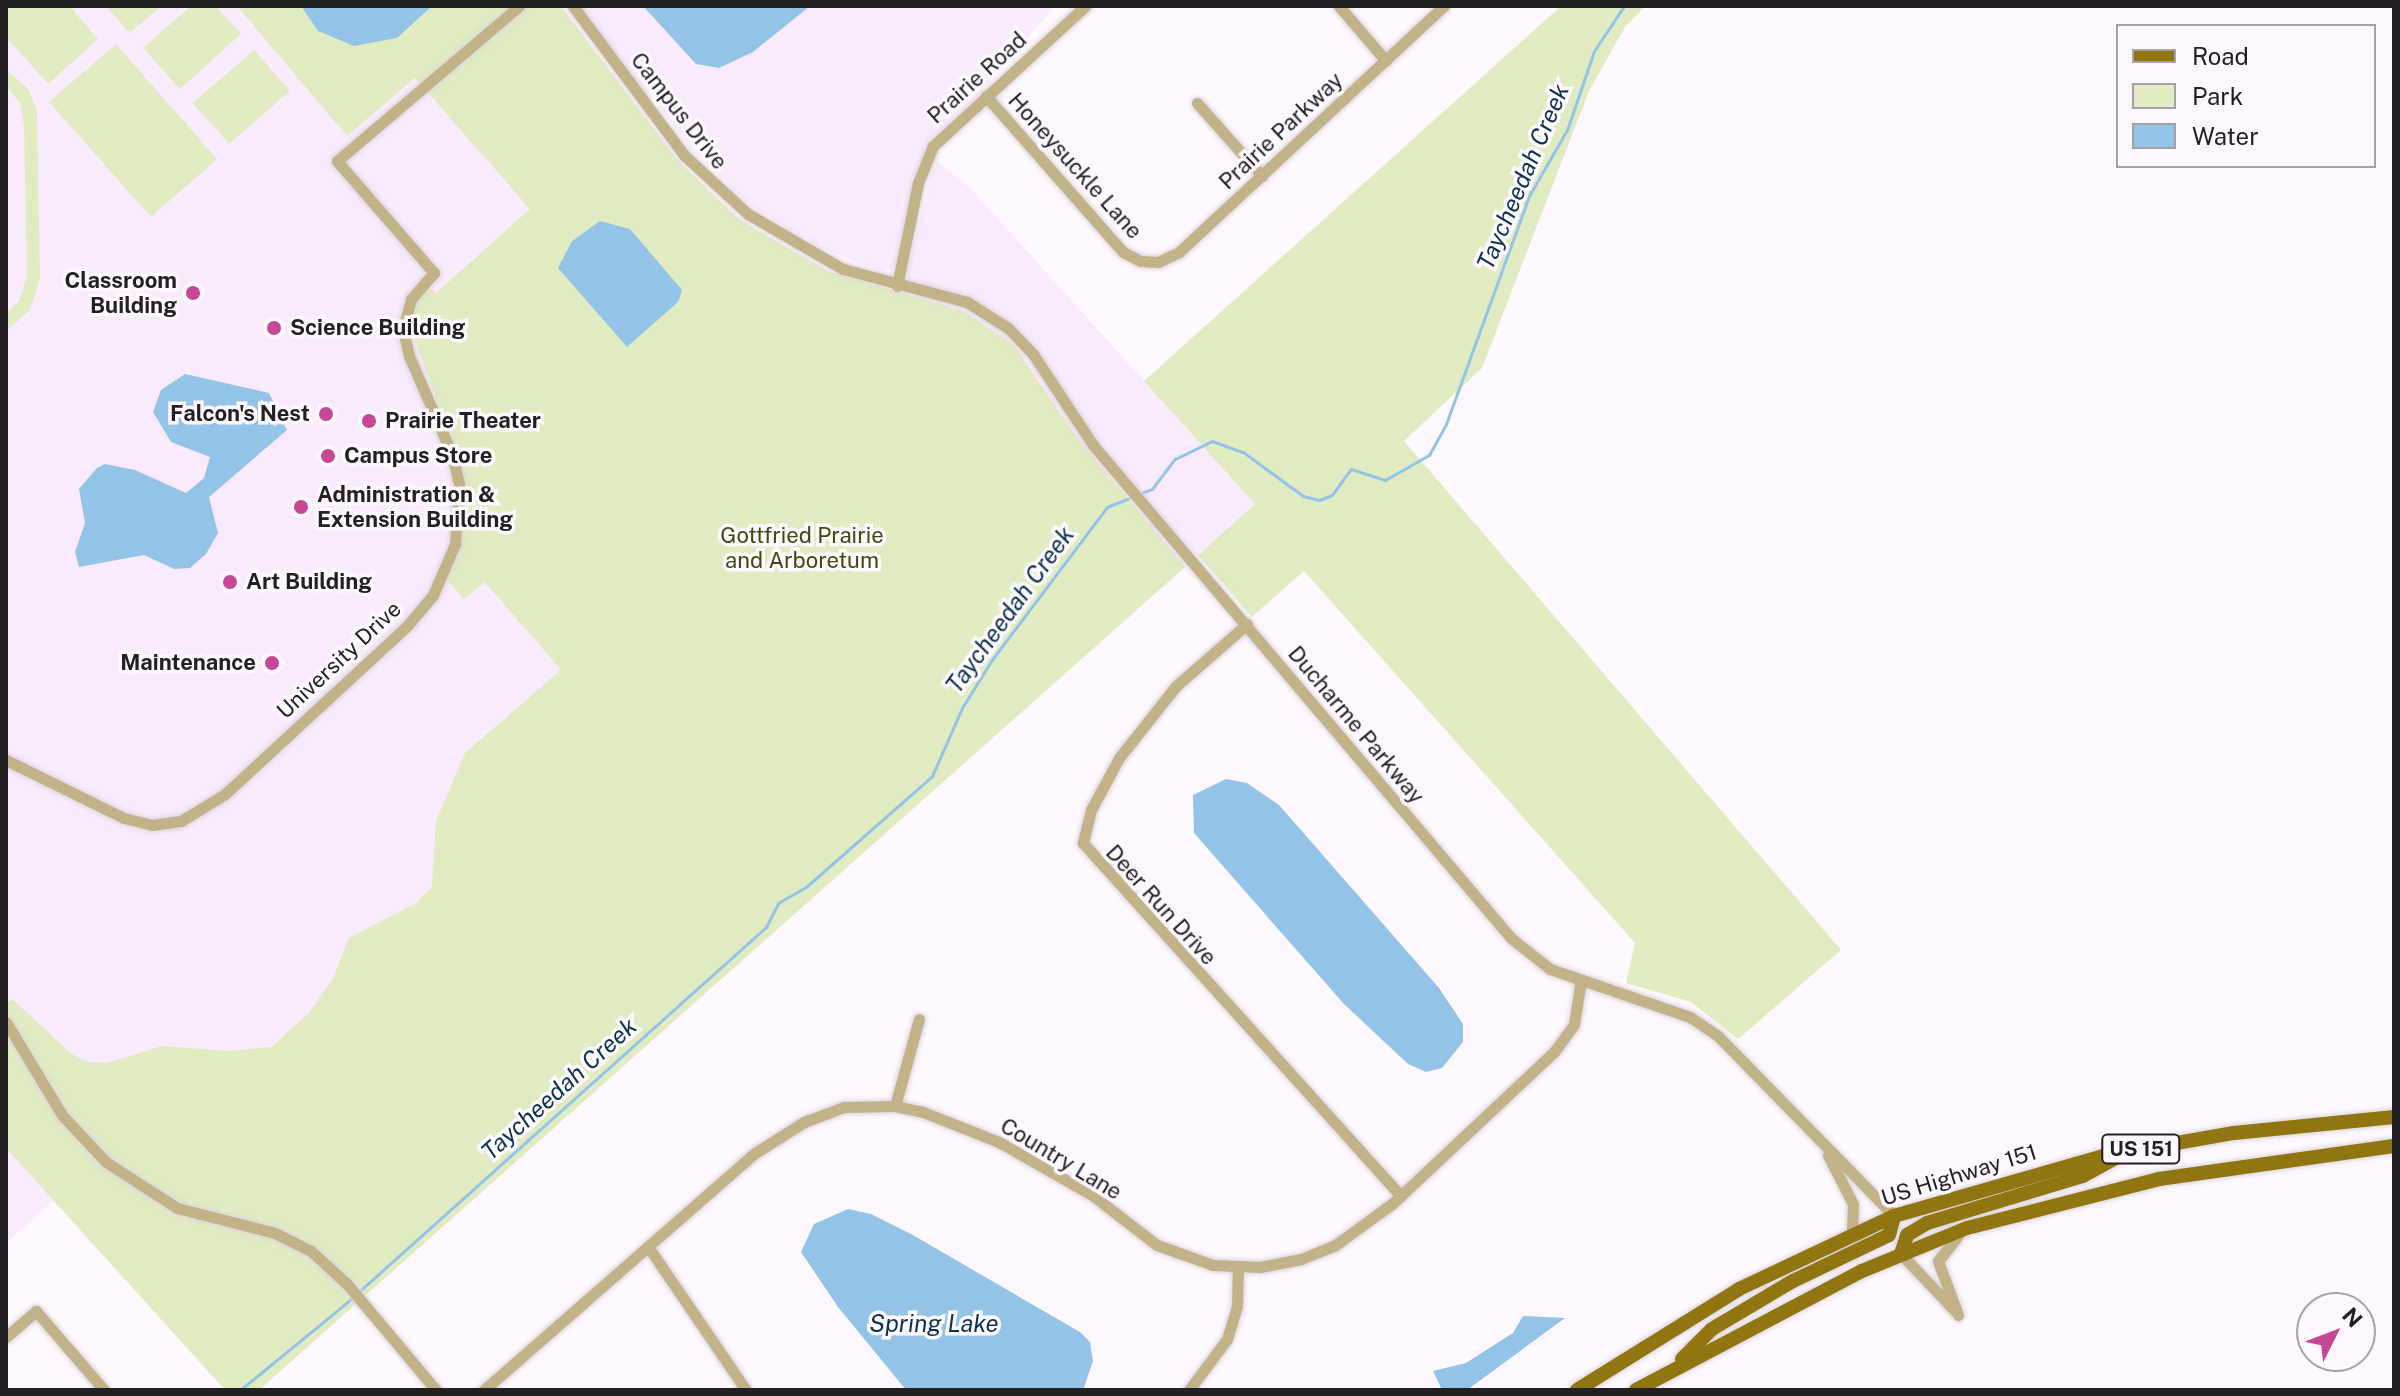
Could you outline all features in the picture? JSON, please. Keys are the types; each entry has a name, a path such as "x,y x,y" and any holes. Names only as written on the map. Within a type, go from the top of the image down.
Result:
{"main road":[{"name":"US Highway 151","path":"1577,1390 1670,1328 1894,1216 1984,1187 2130,1151 2234,1133 2394,1117"},
{"name":"US 151","path":"1636,1390 1901,1254 1967,1228 2159,1179 2394,1146"},
{"path":"1901,1254 1914,1229 2083,1176 2130,1151"},
{"path":"1672,1369 1712,1329 1793,1281 1889,1235 1894,1216"}],"street":[{"name":"University Drive","path":"6,760 124,818 152,825 181,821 225,794 407,626 433,595 455,544 459,484 453,457 409,356 403,329 411,299 434,273 337,161 519,6"},
{"name":"Campus Drive","path":"573,6 684,155 726,198 818,256 897,286"},
{"name":"Prairie Road","path":"897,286 926,160 938,140 1085,6"},
{"path":"1339,6 1386,61"},
{"name":"Prairie Parkway","path":"1135,259 1155,262 1174,255 1444,6"},
{"name":"Honeysuckle Lane","path":"986,96 1120,249 1135,259"},
{"path":"1197,103 1262,176"},
{"name":"Ducharme Parkway","path":"897,286 967,302 1008,328 1128,486 1511,938 1550,969 1690,1017 1718,1036 1824,1148 1894,1216"},
{"name":"Deer Run Drive","path":"1247,624 1176,686 1119,758 1091,810 1083,843 1180,957 1401,1196"},
{"name":"Country Lane","path":"484,1390 755,1153 804,1122 844,1107 895,1106 999,1142 1092,1195 1157,1245 1213,1265 1274,1265 1334,1246 1401,1196 1554,1052 1574,1024 1581,980"},
{"path":"895,1106 919,1019"},
{"path":"6,1022 62,1115 122,1175 177,1208 293,1240 325,1262 351,1289 436,1390"},
{"name":"Ducharme Parkway","path":"1824,1148 1853,1204 1852,1235"},
{"path":"1901,1254 1958,1315 1938,1261 1967,1228"},
{"path":"649,1248 746,1390"},
{"path":"1189,1390 1227,1339 1237,1306 1238,1266"},
{"path":"6,1337 36,1311 104,1390"}],"shaded area":[{"path":"6,6 561,6 667,148 708,193 769,240 843,278 902,295 935,160 970,188 1255,504 259,1390 225,1390 54,1200 6,1243"},
{"path":"573,6 1055,6 934,146 901,270 875,269 824,249 750,205 692,149 649,92 640,97"}],"green space":[{"path":"6,6 69,6 98,39 48,84 6,37"},
{"path":"106,6 161,6 130,33"},
{"path":"191,6 216,6 241,34 180,89 143,48"},
{"name":"Gottfried Prairie and Arboretum","path":"237,6 561,6 679,162 740,220 828,271 963,311 1013,344 1078,439 1185,567 259,1390 225,1390 6,1148 6,1004 12,999 73,1055 89,1062 107,1063 162,1046 229,1051 271,1047 309,1013 333,978 349,938 416,903 432,886 436,821 465,753 561,670 485,582 464,599 447,579 463,521 463,475 409,323 417,299 429,286 436,293 530,209 415,78 347,136"},
{"path":"1561,6 1645,6 1625,27 1589,91 1482,368 1404,441 1841,950 1738,1039 1691,1002 1626,983 1635,943 1304,571 1252,617 1198,555 1255,504 1144,381"},
{"path":"116,44 217,159 151,217 49,102"},
{"path":"254,50 290,91 229,144 193,103"},
{"path":"6,69 29,90 37,111 40,279 30,310 6,331 6,313 19,301 27,276 24,126 20,103 6,86"}],"water":[{"path":"301,6 432,6 397,38 354,46 318,31"},
{"path":"643,6 810,6 753,52 719,68 696,64"},
{"path":"600,221 630,229 682,290 678,302 627,347 558,268 572,241"},
{"path":"185,374 269,393 287,430 209,497 218,533 206,554 190,568 174,569 144,555 79,567 75,552 85,523 79,489 97,468 105,464 135,470 186,493 204,478 210,457 171,442 153,412 161,390"},
{"path":"1226,779 1247,783 1279,805 1439,988 1463,1024 1463,1042 1442,1068 1426,1072 1408,1064 1344,1004 1194,833 1193,795"},
{"name":"Spring Lake","path":"848,1209 871,1214 911,1234 1080,1332 1090,1342 1093,1361 1083,1390 906,1390 838,1307 801,1252 814,1224"},
{"path":"1523,1316 1565,1318 1467,1390 1442,1390 1433,1371 1466,1363 1513,1333"}],"waterway":[{"name":"Taycheedah Creek","path":"1141,493 1152,489 1175,459 1212,441 1243,452 1303,496 1319,500 1332,495 1351,469 1385,480 1429,455 1446,424 1529,196 1567,130 1594,51 1624,6"},
{"name":"Taycheedah Creek","path":"240,1390 344,1305 766,927 778,903 807,886 932,776 962,708 991,661 1107,507 1134,496"}],"place":[{"name":"Classroom Building","path":"193,293"},
{"name":"Science Building","path":"274,328"},
{"name":"Falcon's Nest","path":"326,414"},
{"name":"Prairie Theater","path":"369,421"},
{"name":"Campus Store","path":"328,456"},
{"name":"Administration & Extension Building","path":"301,507"},
{"name":"Art Building","path":"230,582"},
{"name":"Maintenance","path":"272,663"}]}
